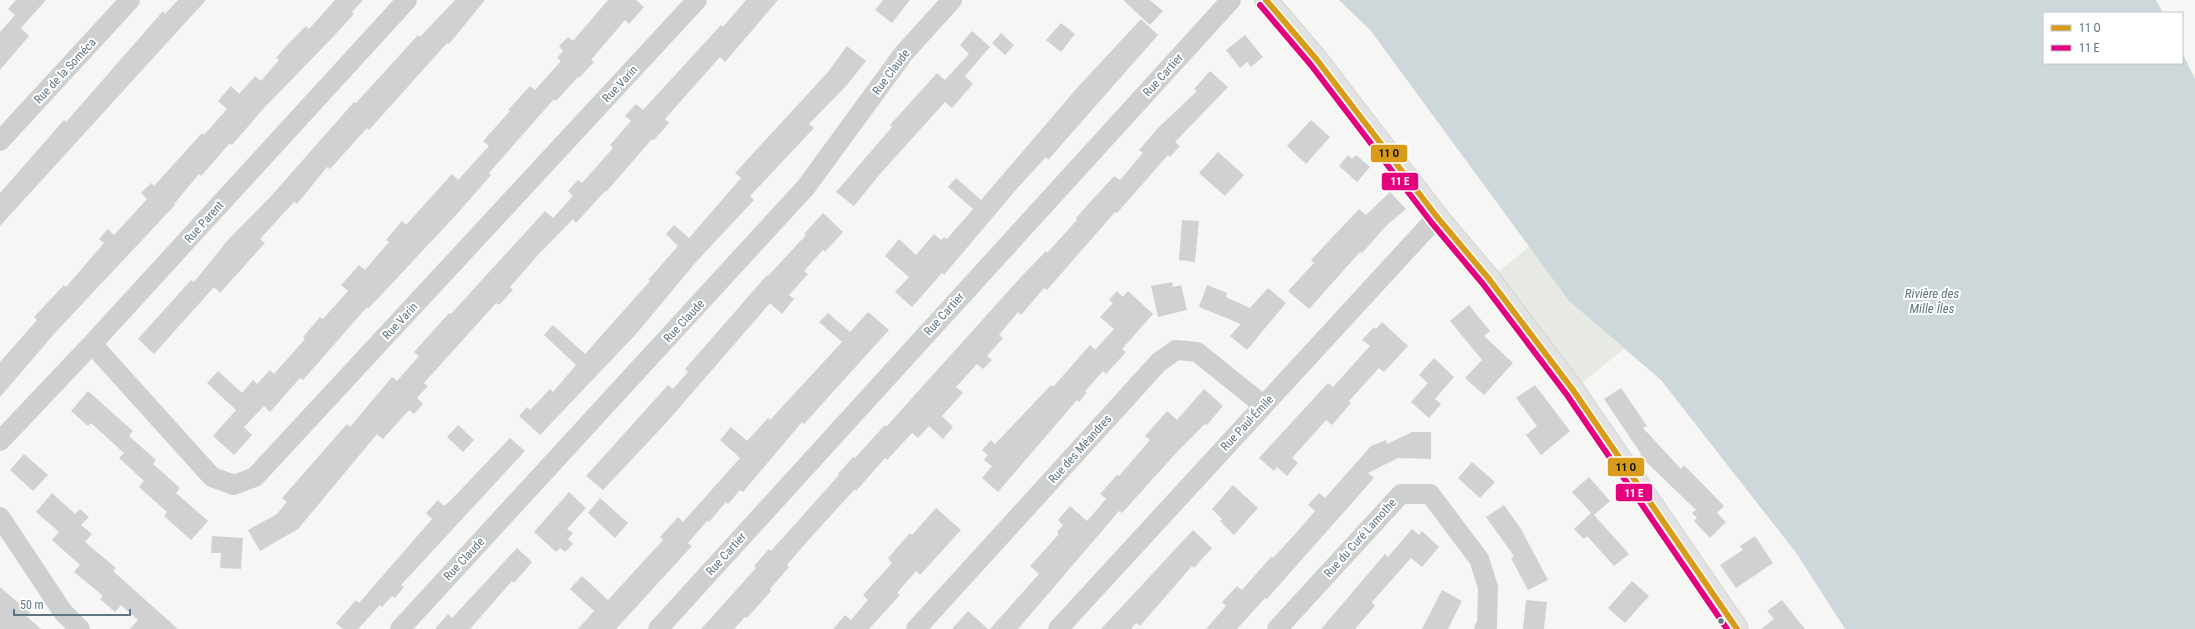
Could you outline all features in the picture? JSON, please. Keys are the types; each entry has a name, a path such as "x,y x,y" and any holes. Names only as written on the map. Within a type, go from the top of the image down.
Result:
{"main road":[{"path":"1266,0 1318,60 1437,217 1489,279 1573,390 1737,629"}],"street":[{"name":"Rue de la Soméca","path":"0,141 130,0"},
{"name":"Rue Parent","path":"0,441 92,344 407,0"},
{"name":"Rue Varin","path":"92,344 212,477 234,485 255,477 697,0"},
{"name":"Rue Claude","path":"400,629 806,187 904,53 952,0"},
{"name":"Rue Cartier","path":"658,629 1231,0"},
{"name":"Rue Paul-Émile","path":"1058,629 1437,217"},
{"name":"Rue des Méandres","path":"916,629 1159,362 1176,350 1197,352 1263,405"},
{"name":"Rue du Curé Lamothe","path":"1277,629 1401,494 1430,494 1479,559 1488,587 1487,626 1484,629"},
{"path":"0,517 63,612 80,629"}],"shaded area":[{"path":"1530,246 1569,301 1624,349 1573,390 1489,279"}],"water":[{"name":"Rivière des Mille Îles","path":"1339,0 2156,0 2162,12 2043,12 2043,64 2183,64 2183,54 2195,79 2195,629 1845,629 1797,554 1661,380 1569,301 1371,31"}],"building":[{"path":"16,0 46,0 21,28 29,36 0,70 0,32 15,15 8,9"},
{"path":"178,0 206,0 0,226 0,193 64,120 66,122 163,11 165,14"},
{"path":"335,0 363,0 352,12 354,14 263,109 232,145 230,143 201,176 199,174 174,204 175,205 54,334 0,397 0,362 37,320 34,317 64,285 66,287 104,243 99,239 108,229 114,235 147,199 141,193 151,183 154,186 202,133 204,135 227,109 218,101 231,86 239,94 255,76 261,81 279,60 276,58 289,43 306,26 309,29"},
{"path":"455,0 485,0 449,44 447,43 369,130 367,128 330,169 327,167 297,204 294,202 260,239 265,243 220,293 214,287 154,354 138,339 191,280 194,282 227,241 272,195 354,102 356,103 418,35 420,37"},
{"path":"608,0 636,0 644,7 629,24 625,20 591,60 594,62 556,101 554,99 489,173 491,175 457,214 368,309 367,307 303,380 300,378 270,412 264,406 244,427 252,435 234,455 213,436 236,410 207,383 218,371 242,393 253,380 257,384 270,370 274,374 305,339 303,337 320,317 323,319 348,291 341,285 359,265 365,270 389,242 386,240 402,221 406,225 452,174 458,180 489,146 483,141 510,111 508,110 530,86 535,90 561,61 557,58 563,51 559,46 568,37 573,41"},
{"path":"746,0 778,0 725,62 720,57 665,119 669,123 653,141 652,139 606,192 605,191 576,223 573,219 538,255 510,287 513,290 499,305 496,303 424,383 428,386 417,398 423,404 414,414 409,410 383,439 377,434 298,529 260,551 248,530 277,514 287,502 282,498 347,424 350,427 392,377 397,381 419,356 414,352 449,313 451,314 545,211 553,218 573,196 568,191 578,180 582,183 613,148 610,145 631,121 625,116 636,104 643,110 721,25 723,27"},
{"path":"883,0 910,0 892,23 875,10"},
{"path":"1123,0 1150,0 1163,11 1150,25"},
{"path":"1141,19 1158,35 1048,160 1046,157 1014,192 944,275 942,273 912,307 895,292 909,277 885,256 899,239 916,255 934,234 941,240 944,237 947,239 973,209 948,187 956,178 981,200 1077,88"},
{"path":"1061,23 1075,34 1061,52 1046,40"},
{"path":"972,31 990,47 965,76 973,84 952,108 945,102 880,174 854,206 836,192 892,127 890,125 937,73 945,80 969,54 960,45"},
{"path":"1001,33 1014,45 1005,55 992,43"},
{"path":"1245,35 1263,57 1251,67 1247,62 1240,68 1226,50"},
{"path":"847,46 866,61 846,86 809,124 814,128 750,196 754,200 696,262 637,333 540,435 519,416 527,407 530,410 550,389 553,392 576,365 544,335 553,325 585,354 650,281 648,280 678,246 666,234 674,225 689,238 741,178 735,173 828,72"},
{"path":"1210,71 1228,87 1175,142 1180,146 1170,157 1168,155 1117,213 1115,212 1047,290 1044,288 1021,315 1018,312 999,335 1003,338 987,356 992,360 983,369 977,364 956,387 963,393 942,416 953,427 943,439 929,426 918,438 912,433 887,460 885,458 856,491 855,489 812,536 787,565 789,567 770,589 771,591 747,618 745,617 734,629 701,629 756,568 754,566 769,549 771,551 839,475 838,474 853,457 855,458 885,425 886,427 1021,277 1046,251 1047,253 1114,176 1120,180 1143,153 1139,150 1158,128 1197,91 1194,89"},
{"path":"1311,120 1330,137 1306,164 1287,146"},
{"path":"1218,152 1244,175 1225,196 1199,173"},
{"path":"1348,155 1352,159 1356,155 1370,167 1357,182 1339,166"},
{"path":"1390,192 1406,209 1387,225 1362,253 1360,252 1309,309 1288,291 1314,263 1311,260 1359,209 1366,215"},
{"path":"823,213 843,232 825,252 823,250 804,271 808,274 789,295 794,299 782,314 770,303 666,423 603,490 586,476 668,385 673,389 688,372 685,369 767,275 768,276 806,235 804,234"},
{"path":"1182,220 1199,221 1195,262 1179,260"},
{"path":"1172,282 1173,287 1181,285 1187,310 1158,317 1151,286"},
{"path":"1207,285 1227,293 1226,297 1250,308 1268,288 1286,303 1247,350 1230,336 1241,324 1199,307"},
{"path":"1117,291 1123,297 1128,291 1153,314 1122,349 1126,352 1106,374 1103,371 1085,391 1087,392 1079,402 1077,400 998,492 982,478 992,466 984,460 988,455 982,450 991,440 995,444 1051,385 1053,387 1090,345 1095,350 1114,329 1100,317 1113,303 1109,300"},
{"path":"1469,305 1490,331 1484,336 1513,363 1484,395 1465,378 1482,360 1450,321"},
{"path":"868,312 889,330 804,424 802,422 743,492 740,490 728,504 726,502 709,522 707,521 688,543 692,546 616,629 578,629 594,611 570,589 582,576 608,600 663,540 660,537 678,517 683,522 740,458 720,440 731,427 747,441 768,418 770,420 842,342 819,322 828,313 850,332"},
{"path":"1382,322 1408,346 1384,372 1379,368 1349,401 1351,403 1332,425 1326,420 1292,458 1298,463 1287,476 1277,467 1274,471 1259,458 1328,383 1333,387 1370,346 1362,340 1374,327 1376,329"},
{"path":"1434,358 1454,377 1435,399 1441,404 1429,418 1411,402 1428,383 1419,375"},
{"path":"1535,385 1570,431 1541,455 1526,435 1537,426 1516,398"},
{"path":"1621,388 1647,426 1643,428 1681,469 1684,465 1724,506 1717,513 1726,522 1710,538 1694,521 1697,518 1692,513 1696,510 1640,456 1641,454 1604,399"},
{"path":"1204,389 1223,406 1207,425 1205,424 1177,452 1122,513 1119,511 1018,629 990,629 1039,574 1030,566 1059,534 1057,532 1063,525 1058,520 1070,506 1087,521 1106,499 1100,494 1117,475 1119,476 1150,440 1145,436 1167,411 1177,420"},
{"path":"88,391 133,431 129,436 156,460 153,464 180,488 176,493 208,521 191,540 164,516 167,512 139,487 144,481 119,458 124,453 91,423 88,426 71,411"},
{"path":"458,425 474,440 463,452 447,437"},
{"path":"1412,432 1431,432 1431,459 1398,458 1368,473 1374,478 1267,599 1265,598 1237,629 1206,629 1226,606 1222,602 1237,586 1242,590 1315,511 1308,505 1319,493 1325,498 1371,446 1386,440 1387,444"},
{"path":"510,438 525,451 401,585 404,587 395,598 392,596 382,607 380,605 358,629 343,629 336,623 356,600 359,603 432,519 426,513 438,500 444,506 450,501"},
{"path":"24,454 48,475 33,491 10,470"},
{"path":"1472,462 1495,482 1480,498 1458,478"},
{"path":"1589,477 1610,501 1594,515 1629,554 1614,566 1587,536 1584,539 1574,529 1591,513 1572,492"},
{"path":"1233,485 1258,508 1234,535 1220,521 1222,519 1212,509"},
{"path":"569,492 586,508 567,529 573,533 568,539 573,544 565,552 560,548 556,552 534,532"},
{"path":"52,493 75,514 80,509 89,517 81,525 92,534 85,542 116,568 113,571 178,629 130,629 138,620 121,605 115,612 100,599 103,596 74,572 80,565 52,540 59,532 36,512"},
{"path":"600,498 628,523 615,538 588,513"},
{"path":"1504,505 1521,529 1548,580 1528,590 1511,558 1514,556 1486,517"},
{"path":"936,508 961,530 920,575 916,571 897,593 900,595 869,629 833,629 845,615 851,620 868,600 863,595 892,563 888,558 910,533 912,535"},
{"path":"1412,529 1419,535 1422,531 1439,547 1422,567 1411,558 1372,602 1375,606 1355,629 1321,629 1385,554 1388,557"},
{"path":"1193,530 1212,548 1194,568 1192,566 1140,626 1136,623 1131,629 1101,629"},
{"path":"212,536 243,538 241,569 220,568 221,553 211,553"},
{"path":"1755,536 1773,563 1736,588 1720,565 1743,550 1740,546"},
{"path":"517,548 532,562 514,583 512,581 470,629 435,629 448,614 452,618"},
{"path":"1632,581 1649,596 1625,623 1608,608"},
{"path":"0,587 30,613 26,616 41,629 0,629"},
{"path":"1442,590 1462,601 1448,629 1422,629"},
{"path":"1526,600 1547,602 1544,629 1523,629"},
{"path":"1782,600 1805,629 1761,629 1774,619 1767,611"},
{"path":"968,611 988,629 952,629"}],"transit line":[{"path":"1266,0 1317,60 1437,217 1489,279 1573,390 1737,629"},
{"path":"1260,5 1311,65 1431,222 1483,284 1567,395 1727,629"}]}
